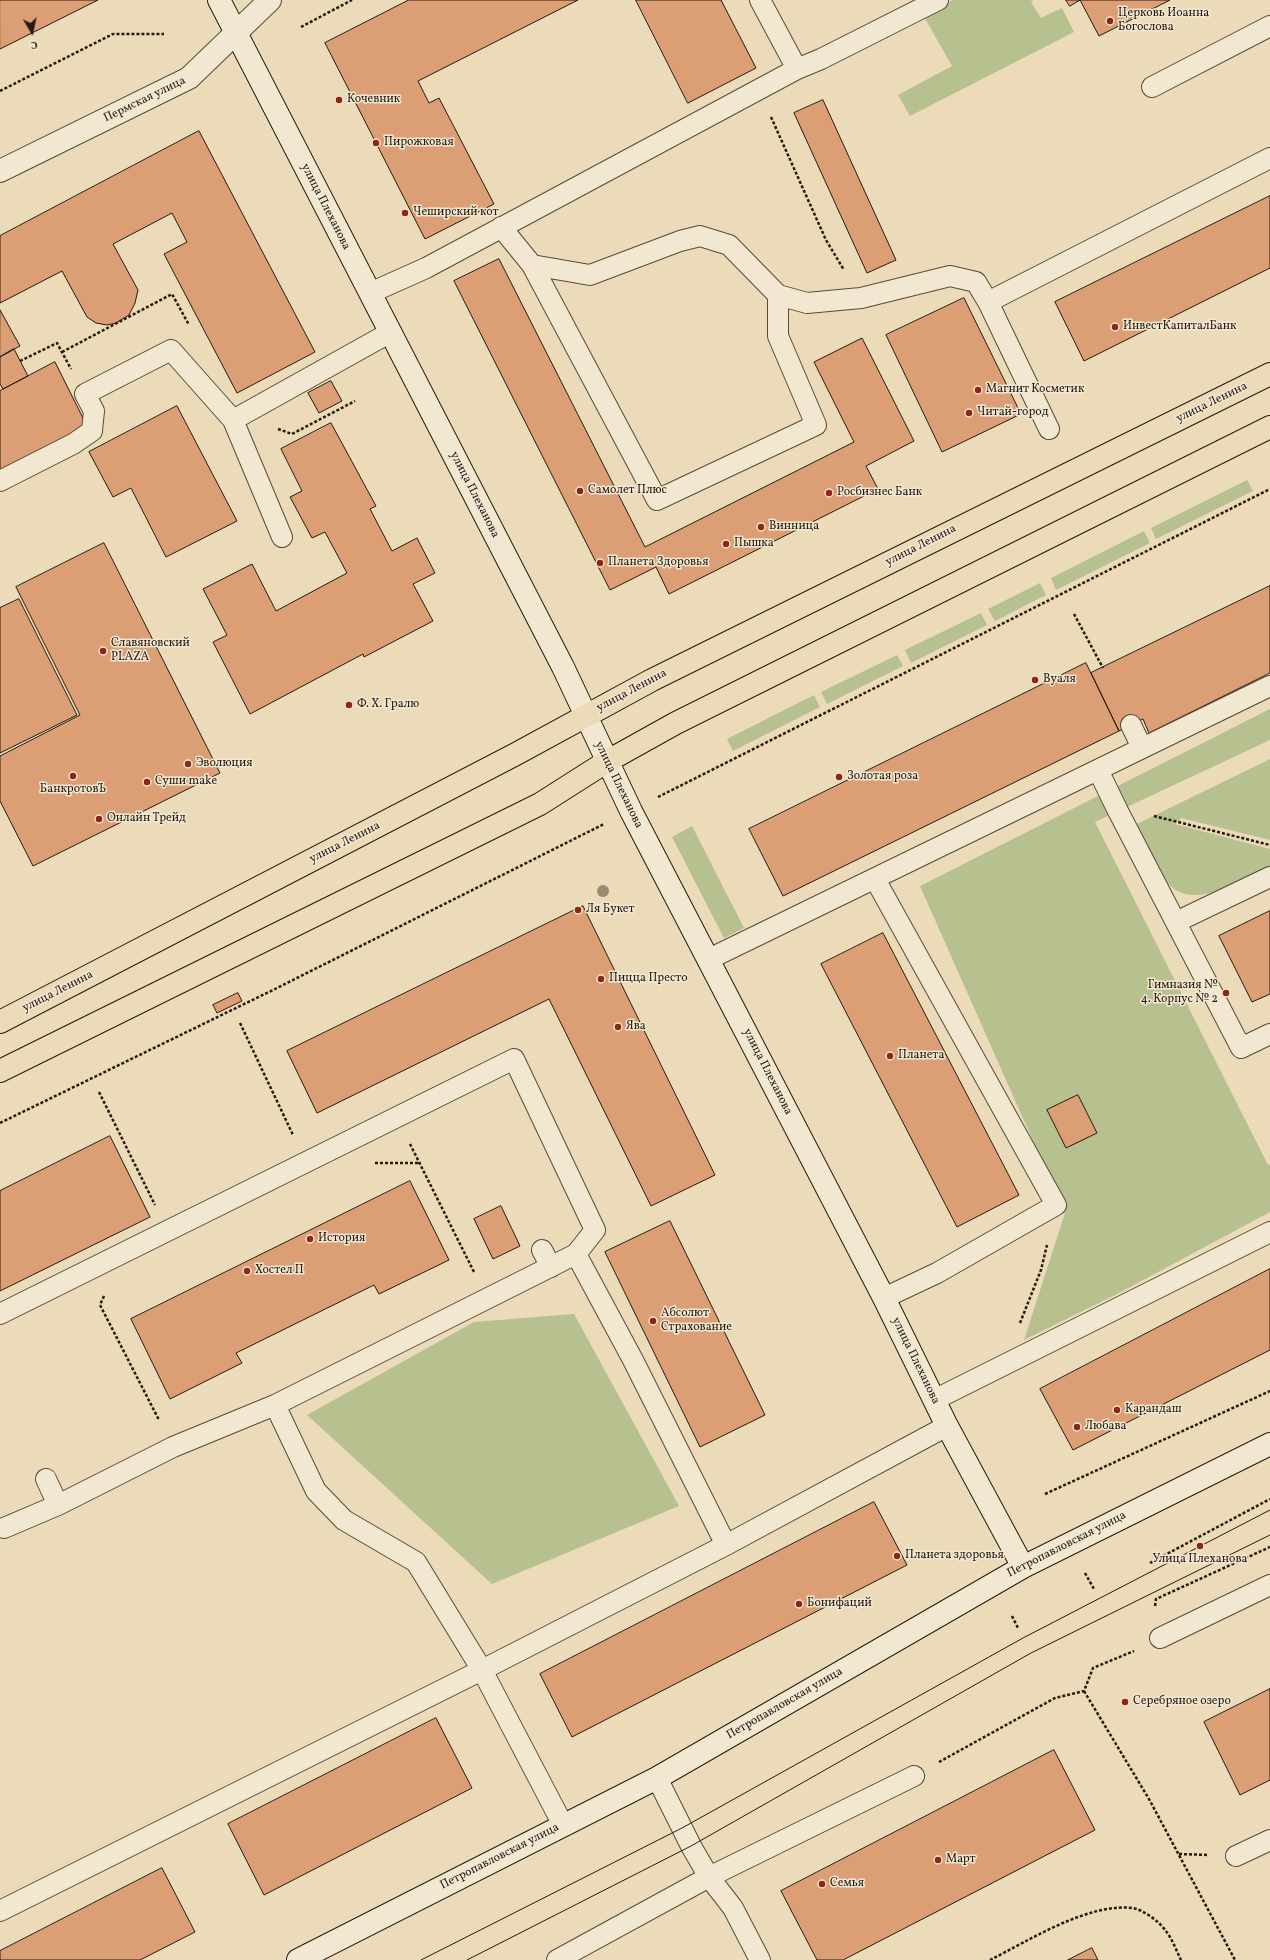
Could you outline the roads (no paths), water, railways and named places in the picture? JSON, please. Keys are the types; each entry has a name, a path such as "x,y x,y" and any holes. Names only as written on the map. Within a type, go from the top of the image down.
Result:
{"main road":[{"name":"улица Плеханова","path":"219,0 559,660 606,762 884,1298 947,1426 1023,1567"},
{"name":"Пермская улица","path":"0,171 189,78 270,0"},
{"name":"улица Ленина","path":"0,1022 652,680 1270,374"},
{"path":"0,1071 540,804 606,762 676,723 1270,428"},
{"name":"Петропавловская улица","path":"298,1960 657,1778 1023,1567 1270,1444"}],"lane":[{"path":"760,0 797,69"},
{"path":"370,293 426,268 797,69 821,59 938,0"},
{"path":"1152,87 1270,26"},
{"path":"988,302 1270,158"},
{"path":"501,227 532,265 657,500 816,425 778,336 778,295"},
{"path":"532,265 590,275 680,241 700,236 729,244 778,295 807,303 861,298 950,276 976,282 988,302 1049,429"},
{"path":"233,420 391,332"},
{"path":"0,481 73,444 92,431 94,411 85,394 171,350 233,420 282,537"},
{"path":"709,959 1270,686"},
{"path":"1131,725 1142,748"},
{"path":"1098,770 1241,1048 1270,1034"},
{"path":"1176,922 1270,877"},
{"path":"875,879 1056,1205 937,1273 884,1298"},
{"path":"0,1314 514,1060 595,1230 576,1254 546,1258 487,1297 275,1404 173,1447 58,1505 1,1526"},
{"path":"934,1400 1003,1367 1270,1232"},
{"path":"576,1254 633,1360 726,1544"},
{"path":"275,1404 316,1491 344,1520 416,1562 482,1670 563,1825"},
{"path":"0,1910 482,1670 726,1544 947,1426"},
{"path":"46,1479 58,1505"},
{"path":"1160,1638 1270,1585"},
{"path":"557,1960 710,1877 914,1776"},
{"path":"657,1778 692,1846 710,1877 733,1908 760,1960"},
{"path":"1236,1856 1270,1840"}],"tram line":[{"path":"421,1960 682,1828 1023,1638 1270,1510"},
{"path":"467,1960 691,1846 1031,1653 1270,1535"}],"place":[{"name":"Церковь Иоанна Богослова","path":"1110,21"},
{"name":"Кочевник","path":"339,100"},
{"name":"Пирожковая","path":"376,143"},
{"name":"Чеширский кот","path":"405,213"},
{"name":"ИнвестКапиталБанк","path":"1115,327"},
{"name":"Магнит Косметик","path":"978,390"},
{"name":"Читай-город","path":"969,413"},
{"name":"Самолет Плюс","path":"580,491"},
{"name":"Росбизнес Банк","path":"829,493"},
{"name":"Винница","path":"761,527"},
{"name":"Пышка","path":"726,544"},
{"name":"Планета Здоровья","path":"600,563"},
{"name":"Славяновский PLAZA","path":"103,651"},
{"name":"Вуаля","path":"1035,680"},
{"name":"Ф. Х. Гралю","path":"349,705"},
{"name":"Эволюция","path":"188,764"},
{"name":"БанкротовЪ","path":"73,776"},
{"name":"Золотая роза","path":"839,777"},
{"name":"Суши make","path":"147,782"},
{"name":"Онлайн Трейд","path":"99,819"},
{"name":"Ля Букет","path":"578,910"},
{"name":"Пицца Престо","path":"601,979"},
{"name":"Гимназия № 4. Корпус № 2","path":"1226,993"},
{"name":"Ява","path":"618,1027"},
{"name":"Планета","path":"890,1056"},
{"name":"История","path":"310,1239"},
{"name":"Хостел П","path":"247,1271"},
{"name":"Абсолют Страхование","path":"653,1321"},
{"name":"Карандаш","path":"1117,1410"},
{"name":"Любава","path":"1077,1427"},
{"name":"Улица Плеханова","path":"1200,1546"},
{"name":"Планета здоровья","path":"897,1556"},
{"name":"Бонифаций","path":"799,1604"},
{"name":"Серебряное озеро","path":"1125,1702"},
{"name":"Март","path":"938,1860"},
{"name":"Семья","path":"822,1884"}]}
